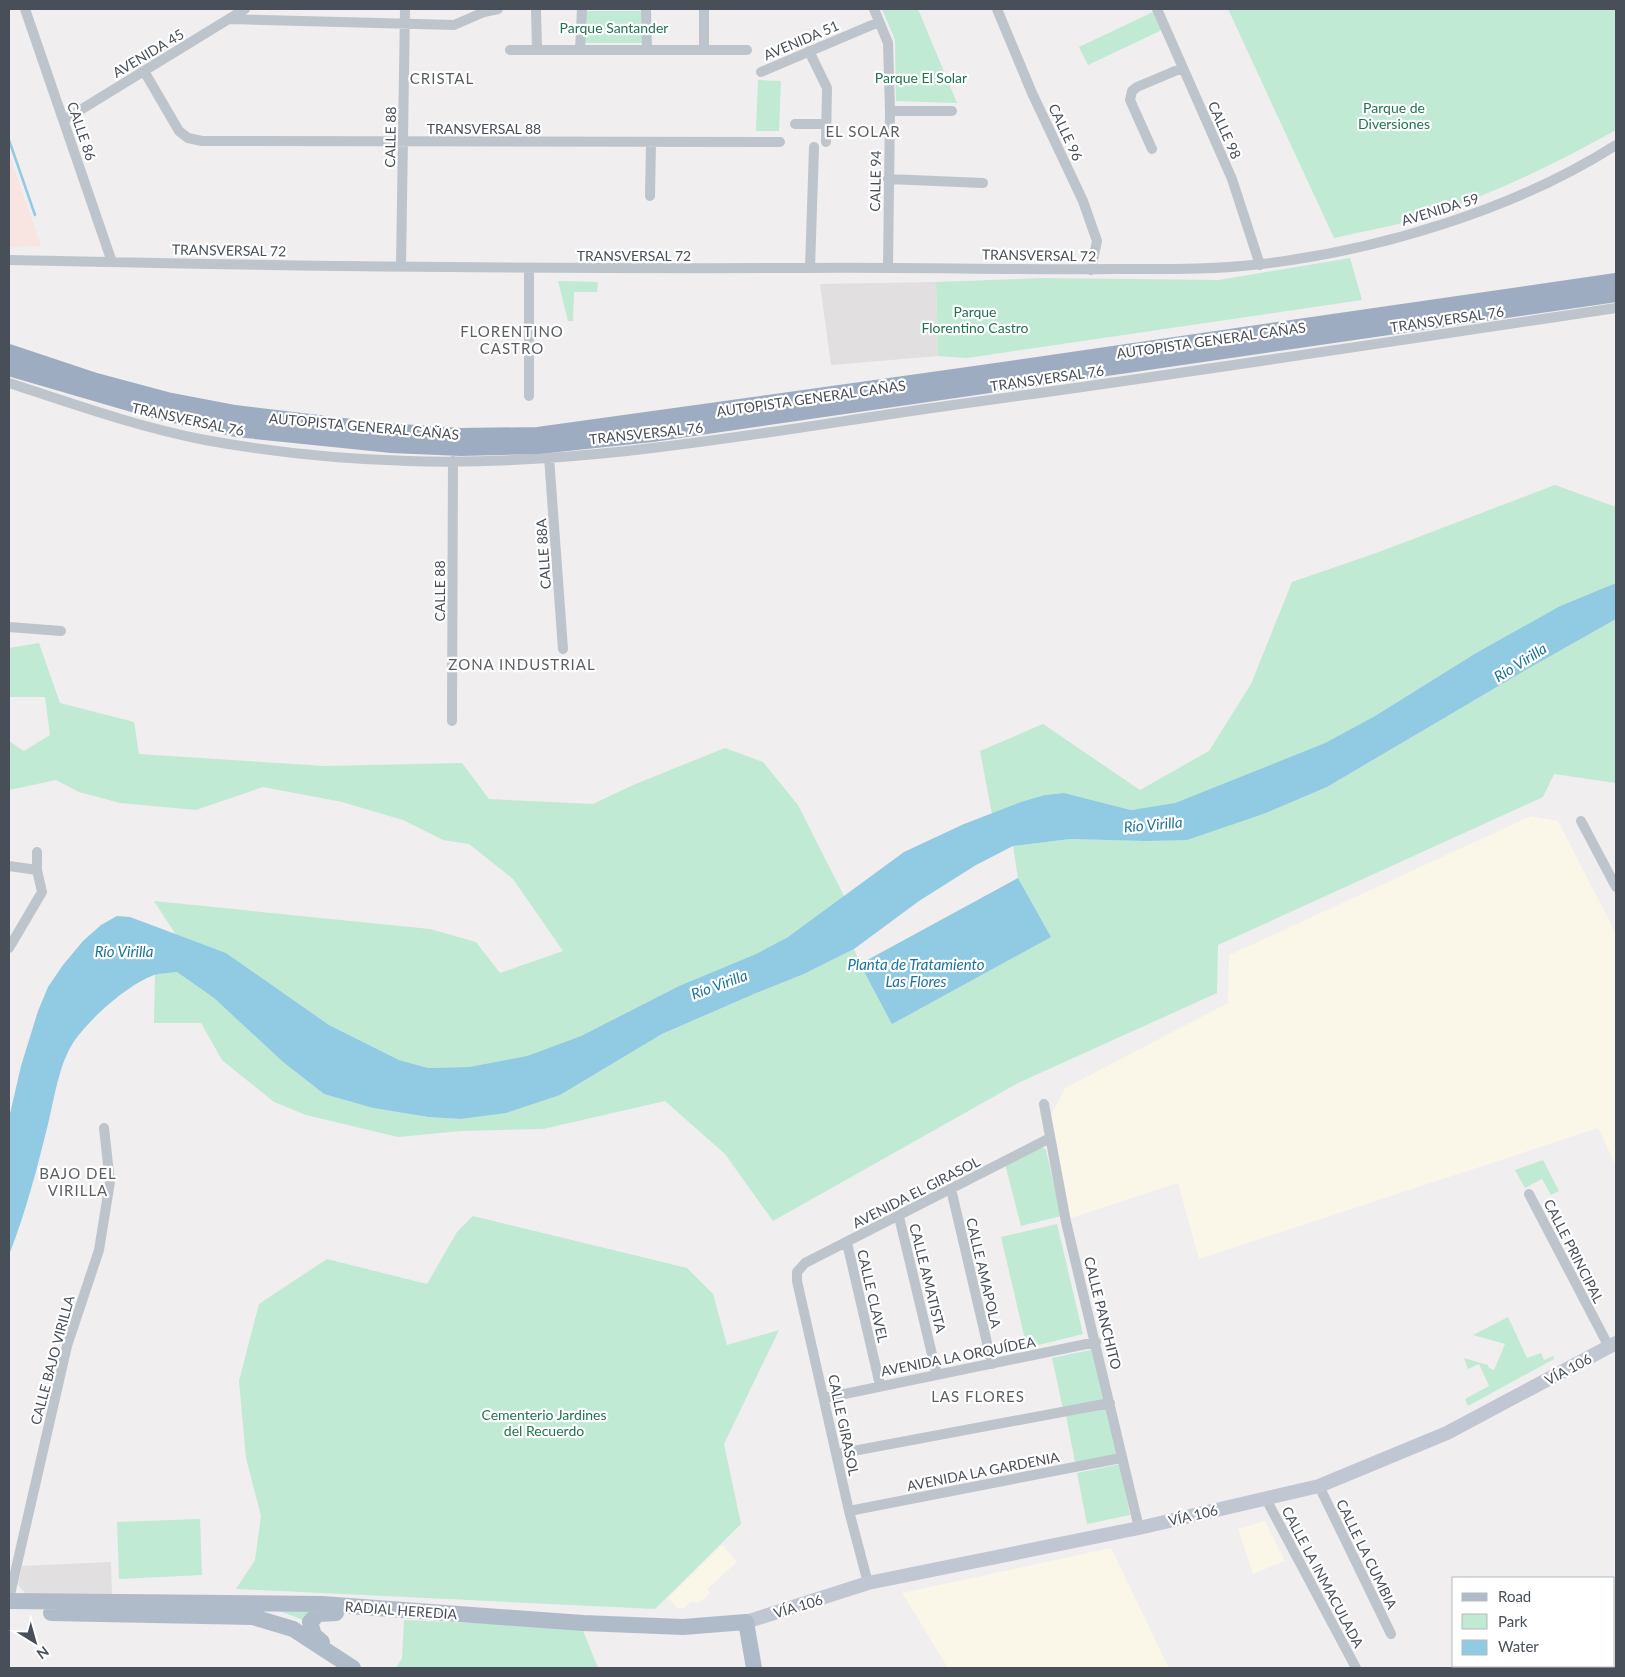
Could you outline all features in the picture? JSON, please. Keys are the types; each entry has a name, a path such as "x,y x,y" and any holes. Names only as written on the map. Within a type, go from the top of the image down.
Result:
{"highway":[{"name":"AUTOPISTA GENERAL CAÑAS","path":"9,352 96,381 167,400 235,413 385,431 460,436 538,435 971,375 1616,281"},
{"name":"AUTOPISTA GENERAL CAÑAS","path":"9,368 123,403 236,429 392,445 461,448 538,446 662,433 1616,294"}],"main road":[{"name":"VÍA 106","path":"746,1622 868,1584 1139,1528 1319,1486 1447,1433 1612,1345"},
{"name":"RADIAL HEREDIA","path":"9,1600 322,1604 576,1622 702,1627 746,1622"},
{"path":"9,1611 253,1616 293,1629 348,1665"},
{"path":"348,1665 314,1635 310,1622 313,1617 326,1613 525,1623 576,1622"},
{"path":"746,1622 754,1668"}],"street":[{"name":"CALLE 86","path":"25,9 112,262"},
{"name":"AVENIDA 45","path":"64,120 245,9"},
{"name":"CALLE 88","path":"401,266 406,9"},
{"path":"229,19 454,25 484,12 498,9"},
{"path":"536,9 537,50"},
{"path":"580,50 582,9"},
{"path":"646,9 647,50"},
{"path":"704,9 704,50"},
{"name":"CALLE 94","path":"874,9 888,43 890,111 888,267"},
{"name":"CALLE 96","path":"997,9 1092,225 1097,241 1091,270"},
{"name":"CALLE 98","path":"1157,9 1232,178 1260,265"},
{"name":"AVENIDA 51","path":"762,72 880,22"},
{"path":"510,50 747,50"},
{"path":"809,52 827,88 826,142"},
{"path":"1152,149 1130,100 1132,92 1137,87 1182,68"},
{"name":"TRANSVERSAL 88","path":"144,71 179,131 188,138 202,142 780,142"},
{"path":"890,111 952,111"},
{"path":"795,124 826,124"},
{"path":"650,196 651,142"},
{"name":"AVENIDA 59","path":"1260,265 1341,252 1482,212 1542,186 1616,145"},
{"path":"810,268 814,147"},
{"path":"888,179 983,183"},
{"name":"TRANSVERSAL 72","path":"9,260 529,268 888,267 1091,270 1260,265"},
{"path":"529,268 529,396"},
{"name":"TRANSVERSAL 76","path":"9,383 124,420 206,440 285,451 406,461 549,457 652,448 1616,308"},
{"name":"CALLE 88A","path":"549,457 563,649"},
{"name":"CALLE 88","path":"452,721 453,461"},
{"path":"9,627 61,631"},
{"path":"1581,821 1616,888"},
{"path":"9,948 42,892 37,870 37,852"},
{"path":"9,866 37,870"},
{"name":"CALLE PANCHITO","path":"1044,1104 1066,1222 1139,1528"},
{"name":"CALLE BAJO VIRILLA","path":"9,1600 67,1346 99,1250 110,1182 104,1128"},
{"name":"AVENIDA EL GIRASOL","path":"797,1272 805,1263 899,1217 1050,1138"},
{"name":"CALLE AMAPOLA","path":"951,1189 992,1364"},
{"name":"CALLE PRINCIPAL","path":"1529,1194 1612,1345"},
{"name":"CALLE AMATISTA","path":"899,1217 937,1374"},
{"name":"CALLE CLAVEL","path":"847,1243 880,1385"},
{"name":"CALLE GIRASOL","path":"797,1272 797,1281 825,1398 849,1511 868,1584"},
{"name":"AVENIDA LA ORQUÍDEA","path":"825,1398 880,1385 1096,1342"},
{"path":"837,1454 1110,1403"},
{"name":"AVENIDA LA GARDENIA","path":"849,1511 1122,1458"},
{"name":"CALLE LA CUMBIA","path":"1319,1486 1391,1634"},
{"name":"CALLE LA INMACULADA","path":"1266,1499 1356,1668"}],"shaded area":[{"path":"9,153 19,183 41,246 9,247"},
{"path":"936,282 938,356 831,365 820,284"},
{"path":"1531,816 1558,821 1616,934 1616,1166 1598,1128 1199,1259 1178,1183 1068,1219 1050,1117 1065,1088 1228,1003 1229,955"},
{"path":"1265,1521 1285,1561 1253,1574 1238,1529"},
{"path":"722,1545 737,1562 707,1589 710,1593 699,1603 691,1602 684,1608 677,1608 668,1598"},
{"path":"1111,1548 1169,1668 948,1668 902,1593"},
{"path":"111,1562 112,1595 26,1594 18,1585 22,1566"}],"green space":[{"name":"Parque El Solar","path":"882,9 918,9 957,103 896,101 895,40"},
{"name":"Parque de Diversiones","path":"1228,9 1616,9 1616,130 1546,167 1474,199 1424,217 1334,238"},
{"name":"Parque Santander","path":"585,11 643,11 643,43 585,43"},
{"path":"1153,12 1162,30 1088,65 1079,47"},
{"path":"758,80 781,81 779,131 756,131"},
{"name":"Parque Florentino Castro","path":"1350,258 1362,300 967,358 938,356 936,282 1042,278 1219,280"},
{"path":"558,281 598,282 597,292 574,292 573,321 568,321"},
{"path":"1555,485 1616,507 1616,583 1560,606 1476,653 1375,716 1325,743 1175,803 1131,810 1064,793 1045,795 992,814 980,751 1043,724 1140,790 1209,751 1251,684 1292,582 1379,552"},
{"path":"1616,619 1616,783 1554,774 1543,797 1218,945 1217,993 1018,1083 773,1221 725,1154 665,1101 543,1129 461,1131 398,1137 306,1115 274,1102 222,1060 201,1023 154,1023 155,974 177,972 214,998 283,1062 324,1094 373,1108 428,1117 460,1119 560,1095 662,1034 804,974 854,949 860,964 1051,937 1018,878 1013,846 1070,839 1145,841 1266,813 1327,787"},
{"path":"39,643 60,703 134,722 139,754 324,766 462,763 489,799 593,804 633,785 725,748 763,762 798,805 845,898 788,937 756,954 679,986 581,1036 527,1056 469,1067 428,1068 399,1060 329,1025 226,953 176,935 154,901 430,929 476,942 500,973 563,951 513,879 469,844 443,840 403,820 342,802 263,787 196,810 120,803 79,792 56,780 9,790 9,741 24,751 50,735 45,697 9,697 9,648"},
{"path":"1042,1147 1046,1150 1061,1216 1021,1226 1005,1164"},
{"path":"1543,1160 1559,1191 1551,1195 1542,1179 1525,1188 1515,1170"},
{"name":"Cementerio Jardines del Recuerdo","path":"473,1216 687,1268 713,1294 727,1345 779,1330 724,1444 741,1524 655,1609 236,1589 255,1560 261,1516 246,1458 239,1381 259,1304 327,1259 427,1284 457,1232"},
{"path":"1057,1224 1083,1334 1027,1348 1001,1237"},
{"path":"1508,1317 1527,1358 1541,1353 1544,1360 1553,1356 1554,1359 1468,1406 1465,1399 1489,1386 1479,1364 1468,1369 1464,1358 1488,1365 1488,1367 1494,1370 1505,1344 1473,1335"},
{"path":"1095,1349 1105,1400 1063,1409 1052,1358"},
{"path":"1108,1407 1119,1458 1076,1467 1066,1416"},
{"path":"1120,1464 1130,1515 1087,1524 1077,1473"},
{"path":"200,1519 202,1575 119,1579 117,1522"},
{"path":"320,1605 309,1622 282,1612 246,1606"},
{"path":"404,1620 582,1628 598,1668 396,1668 402,1658"}],"water":[{"name":"Río Virilla","path":"1616,583 1616,619 1327,787 1266,813 1187,840 1070,839 1013,846 976,865 919,901 854,949 804,974 662,1034 560,1095 506,1113 460,1119 428,1117 373,1108 324,1094 283,1062 214,998 177,972 154,975 132,986 109,1004 80,1034 68,1052 58,1080 31,1188 9,1255 9,1118 21,1066 38,1011 48,987 63,965 83,941 101,925 117,916 130,917 226,953 329,1025 399,1060 428,1068 469,1067 527,1056 581,1036 679,986 756,954 788,937 904,852 964,824 1021,802 1045,795 1064,793 1131,810 1175,803 1325,743 1375,716 1476,653 1560,606"},
{"name":"Planta de Tratamiento Las Flores","path":"1018,878 1051,937 892,1024 860,964"}],"waterway":[{"path":"9,140 35,215"}],"district":[{"name":"CRISTAL","path":"442,78"},
{"name":"EL SOLAR","path":"863,131"},
{"name":"FLORENTINO CASTRO","path":"512,340"},
{"name":"ZONA INDUSTRIAL","path":"522,664"},
{"name":"BAJO DEL VIRILLA","path":"78,1182"},
{"name":"LAS FLORES","path":"978,1396"}]}
